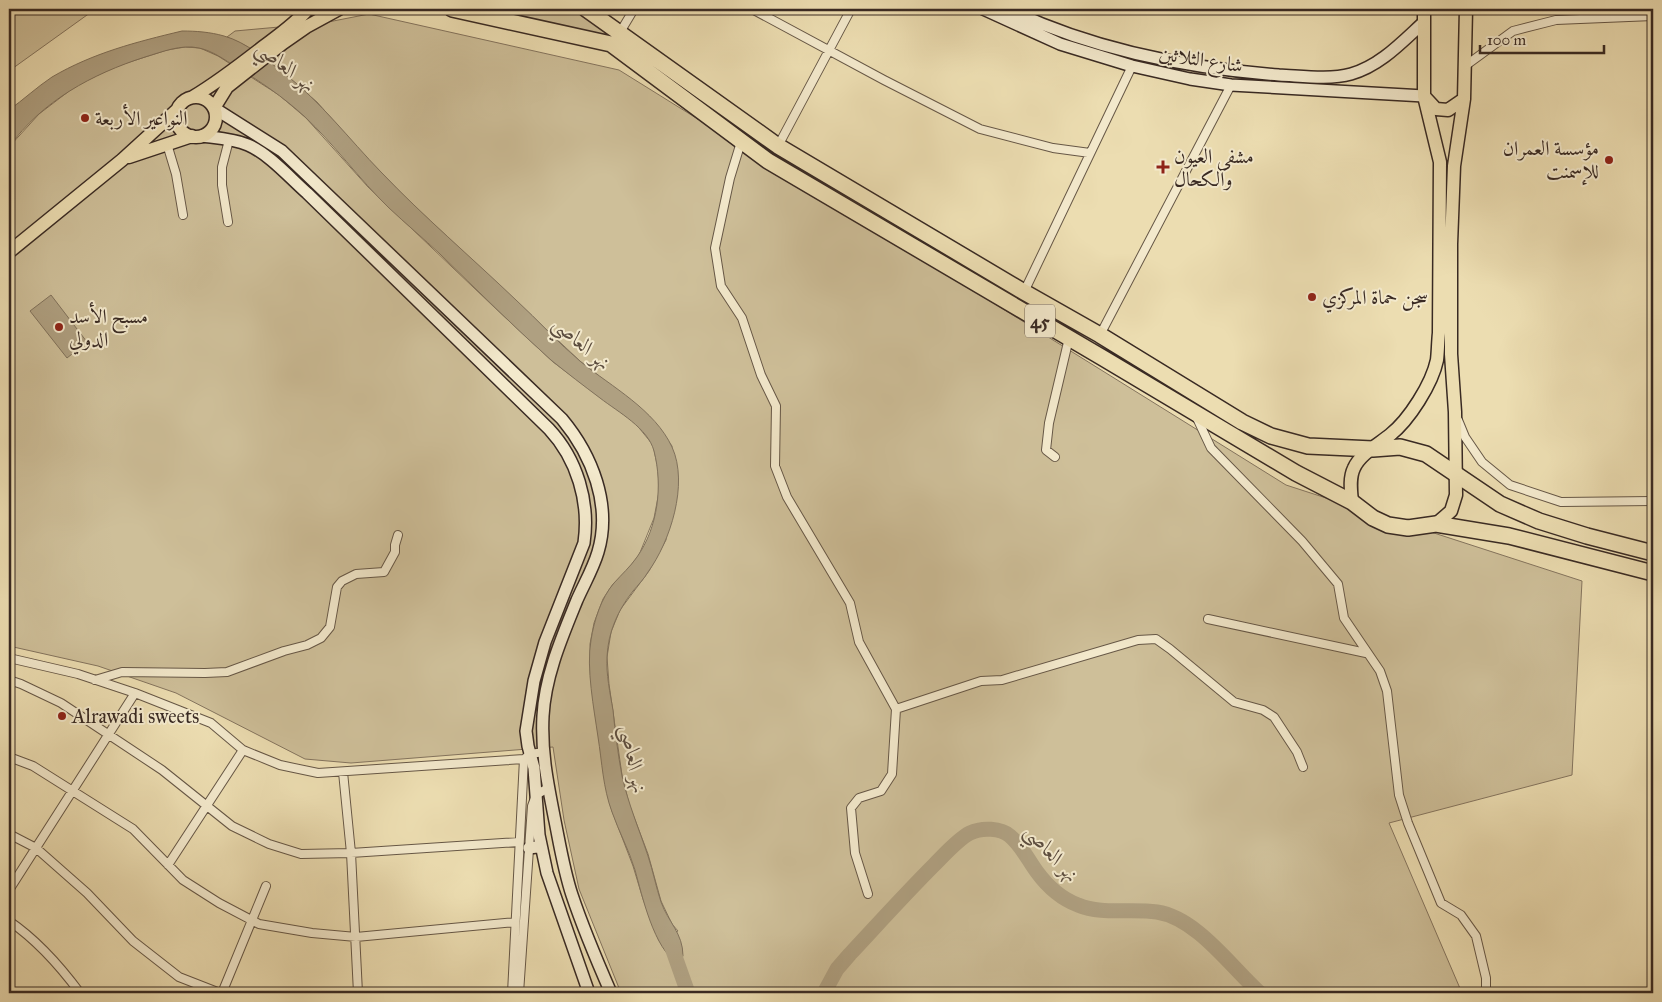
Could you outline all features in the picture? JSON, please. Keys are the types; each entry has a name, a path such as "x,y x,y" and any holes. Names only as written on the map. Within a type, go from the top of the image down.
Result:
{"highway":[{"name":"45","path":"452,9 616,38 699,91 778,146 1100,335 1242,422 1271,436 1308,446 1373,449 1400,447 1426,454 1444,464 1456,475 1500,504 1540,521 1587,536 1653,553"},
{"name":"45","path":"586,9 616,38 742,142 768,161 1296,473 1352,502 1373,518 1388,525 1408,528 1436,524 1509,536 1653,573"}],"main road":[{"path":"275,43 297,15 308,9"},
{"path":"9,252 122,160 178,109 184,101 223,84 275,43 339,9"},
{"name":"شارع الثلاثين","path":"983,9 1013,15 1060,44 1132,66 1190,79 1231,85 1424,96"},
{"path":"1436,524 1451,511 1456,495 1451,244 1454,166 1464,99 1466,9"},
{"path":"1013,15 1101,45 1137,55 1192,65 1263,74 1338,76 1357,72 1376,63 1390,52 1424,15"},
{"path":"1352,502 1352,470 1358,461 1395,431 1413,409 1427,386 1437,362 1439,333 1440,162 1424,96 1424,15"},
{"path":"1190,79 1192,65"},
{"path":"122,160 210,131 216,118 214,108 223,84"},
{"path":"1424,96 1436,108 1448,110 1464,99"},
{"path":"193,97 207,101 214,108 282,151 562,419 588,457 598,485 603,520 599,550 561,641 548,684 543,715 544,752 548,788 572,894 595,957 611,993"},
{"path":"178,109 176,118 180,128 197,136 229,140 249,145 263,154 307,193 549,429 561,442 571,461 584,500 587,526 584,543 545,642 534,681 526,731 527,756 534,768 539,835 548,874 589,993"},
{"path":"524,845 542,849"}],"street":[{"path":"616,38 634,9"},
{"path":"752,9 980,129 1053,148 1090,153"},
{"path":"778,146 851,9"},
{"path":"1465,66 1513,31 1556,20 1653,16"},
{"path":"1024,292 1132,66"},
{"path":"1100,335 1231,85"},
{"path":"228,222 222,185 222,167 229,140"},
{"path":"742,142 730,178 715,248 721,286 742,318 761,375 776,406 775,466 787,497 850,603 859,642 896,709 892,774 881,791 859,798 851,808 855,853 868,894"},
{"path":"167,144 176,174 183,215"},
{"path":"1055,457 1046,450 1049,424 1069,338"},
{"path":"1194,412 1211,448 1302,541 1338,584 1344,618 1380,671 1388,690 1399,795 1408,824 1441,903 1461,915 1476,936 1486,978 1486,993"},
{"path":"1455,412 1466,437 1482,462 1510,485 1561,502 1653,501"},
{"path":"95,680 122,672 228,672 276,654 307,645 321,638 330,627 337,587 342,581 356,574 384,572 395,552 398,535"},
{"path":"1208,619 1366,653"},
{"path":"896,709 982,681 1002,680 1138,640 1156,639 1234,702 1263,710 1274,718 1297,752 1303,767"},
{"path":"9,658 78,674 136,693 211,723 243,750 280,765 318,773 527,756 544,752"},
{"path":"9,680 62,703 162,770 232,826 269,844 301,854 524,845"},
{"path":"9,890 136,693"},
{"path":"168,865 243,750"},
{"path":"519,993 527,756"},
{"path":"9,757 33,766 133,829 183,880 219,903 259,924 312,933 356,937 515,922"},
{"path":"344,772 351,853 358,993"},
{"path":"512,993 515,922 524,845 532,806 536,796 548,788"},
{"path":"9,834 36,848 87,893 133,941 179,977 221,993 266,886"},
{"path":"9,921 27,933 64,972 80,993"}],"shaded area":[{"path":"9,9 116,9 94,10 9,71"},
{"path":"481,9 571,9 611,34 609,37"},
{"path":"369,14 619,70 1286,485 1582,581 1572,775 1389,823 1462,993 621,993 579,889 564,820 553,747 351,763 305,759 176,693 98,666 9,646 9,147 39,114 77,85 117,66 167,50 185,47 200,48 218,56 279,95 306,118 368,187 494,307 553,362 635,423 653,445 658,469 659,492 654,518 639,555 625,573 613,584 603,599 594,623 590,644 591,665 593,696 608,797 612,811 659,941 678,931 672,924 661,901 648,854 629,804 622,775 607,657 611,632 620,610 649,571 666,540 672,446 649,416 580,361 407,199 362,153 317,102 284,74 246,46 227,37 235,31 323,23"},
{"name":"نهر العاصي","path":"182,31 214,34 240,42 264,57 298,85 323,109 397,189 564,347 644,410 655,422 672,447 677,462 679,478 675,512 670,529 656,560 618,614 609,639 607,663 608,684 622,776 661,902 681,941 683,956 678,963 662,946 650,921 633,863 609,803 603,775 589,663 594,625 605,596 637,557 650,533 654,520 657,506 658,478 657,464 651,443 646,435 631,421 551,360 389,208 304,116 263,84 209,51 192,47 172,49 125,64 87,81 70,91 37,116 9,147 9,110 52,77 99,55 131,44"},
{"name":"مسبح الأسد الدولي","path":"51,295 87,342 67,358 30,311"}],"waterway":[{"name":"نهر العاصي","path":"824,993 837,969 850,954 947,852 970,833 986,829 1002,831 1010,836 1046,883 1061,896 1072,902 1097,910 1157,912 1172,916 1186,924 1213,945 1260,993"},
{"name":"نهر العاصي","path":"671,945 688,993"}],"place":[{"name":"النواعير الأربعة","path":"85,118"},
{"name":"مؤسسة العمران للإسمنت","path":"1609,160"},
{"name":"مشفى العيون والكحال","path":"1163,167"},
{"name":"سجن حماة المركزي","path":"1312,297"},
{"name":"مسبح الأسد الدولي","path":"59,327"},
{"name":"Alrawadi sweets","path":"62,716"}]}
